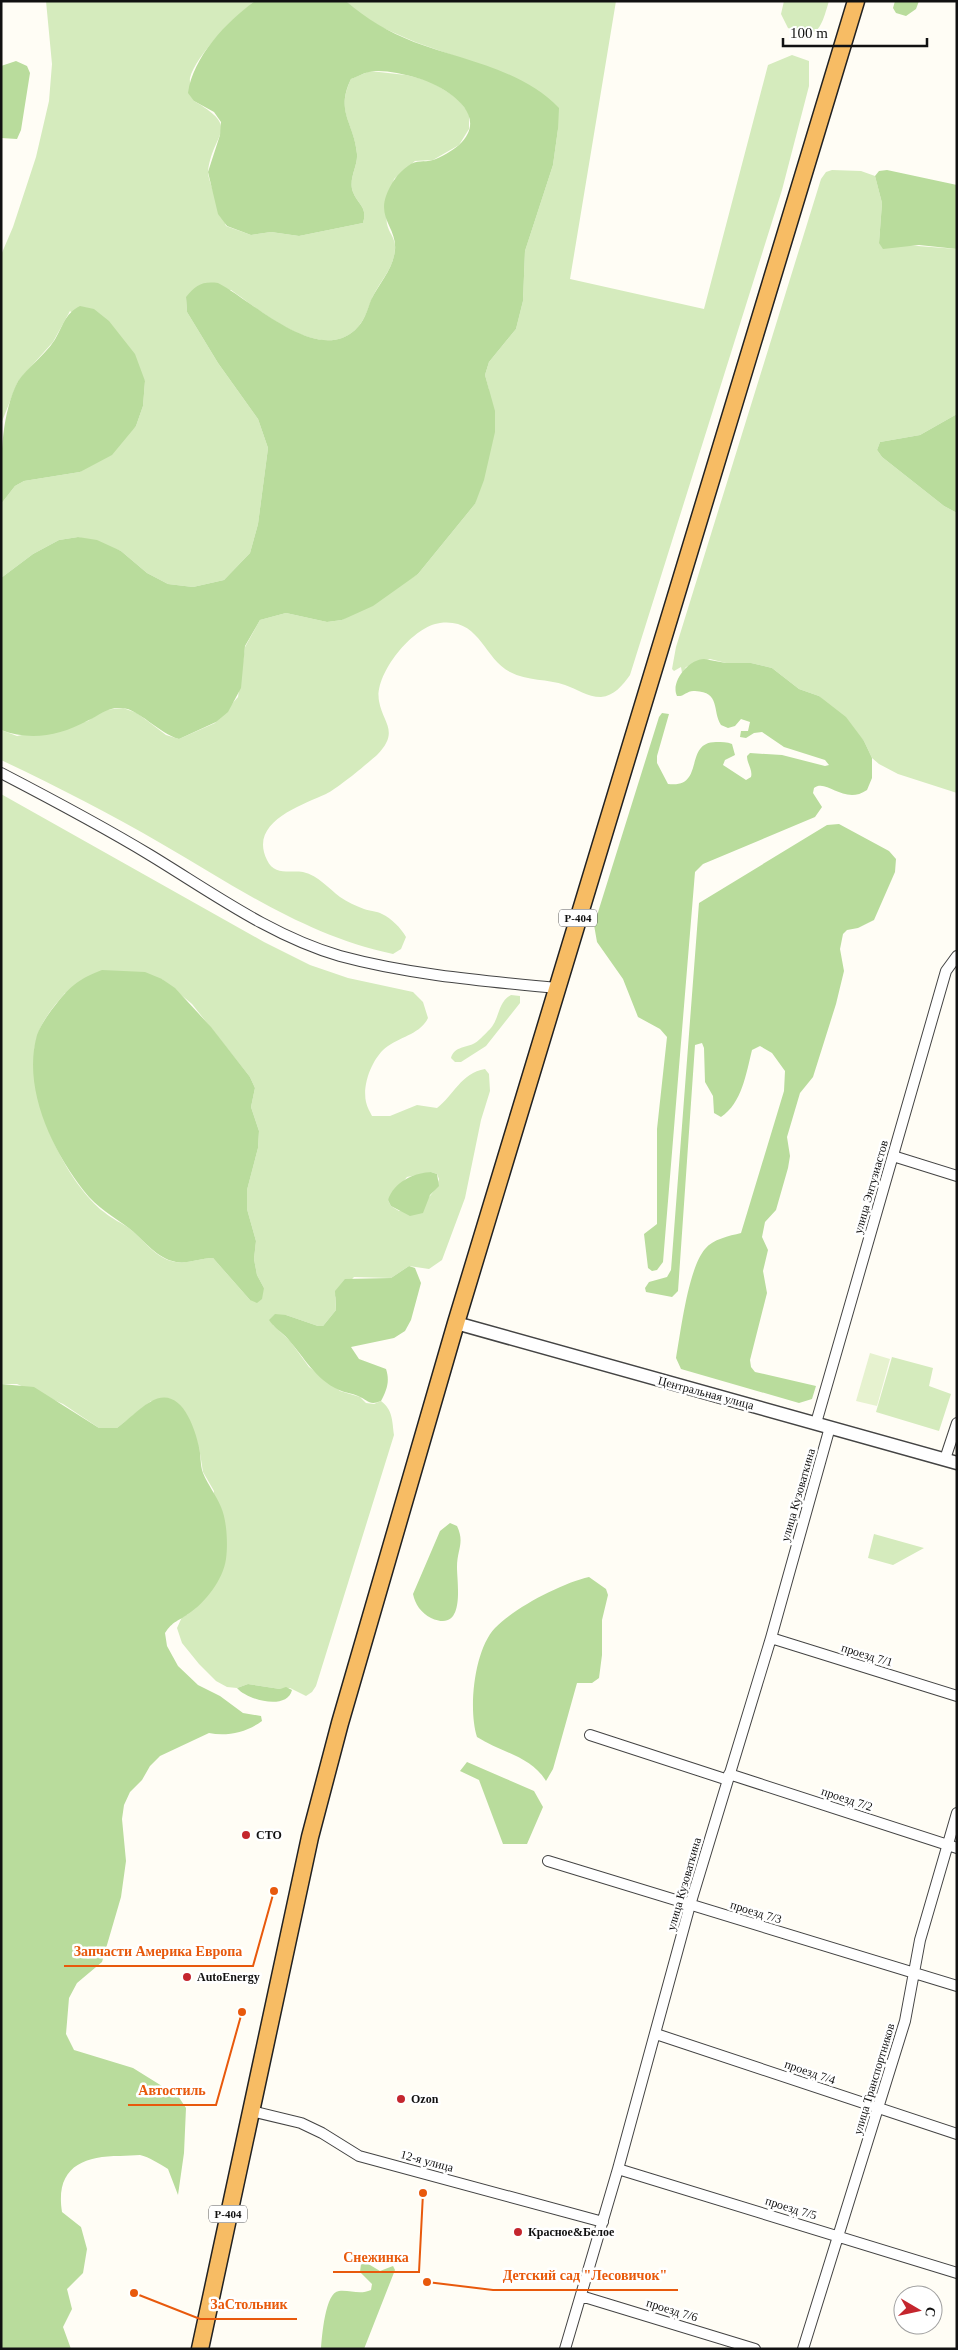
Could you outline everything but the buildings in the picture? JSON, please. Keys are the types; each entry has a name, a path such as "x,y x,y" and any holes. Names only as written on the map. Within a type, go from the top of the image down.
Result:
{"highway":[{"name":"Р-404","path":"200,2349 323,1784 456,1323 856,1"}],"street":[{"path":"1,773 131,844 254,919 300,941 339,956 379,965 485,981 557,988"},
{"name":"улица Энтузиастов","path":"816,1423 946,971 955,957"},
{"path":"893,1156 957,1176"},
{"name":"Центральная улица","path":"456,1323 951,1461"},
{"path":"951,1461 957,1423"},
{"name":"улица Кузоваткина","path":"565,2349 618,2169 690,1905 771,1638 830,1427"},
{"name":"проезд 7/1","path":"771,1638 957,1696"},
{"name":"проезд 7/2","path":"590,1735 952,1846"},
{"name":"улица Транспортников","path":"803,2349 904,2022 913,1973 952,1846 957,1813"},
{"name":"проезд 7/3","path":"548,1861 957,1986"},
{"name":"проезд 7/4","path":"656,2034 957,2134"},
{"name":"12-я улица","path":"251,2111 301,2123 322,2133 359,2156 603,2222"},
{"name":"проезд 7/5","path":"618,2169 957,2273"},
{"name":"проезд 7/6","path":"581,2296 755,2349"}],"green space":[{"path":"46,1 255,1 228,25 208,47 190,78 194,101 209,110 221,125 221,132 211,158 208,175 226,226 251,235 271,232 299,236 363,223 364,213 352,187 357,154 345,109 347,91 351,79 370,71 406,75 430,81 457,98 469,113 469,129 459,145 433,160 415,161 394,179 387,224 394,242 394,256 390,268 373,296 364,318 355,330 341,338 325,340 308,337 274,320 231,290 186,297 187,312 218,363 258,419 268,448 258,524 250,553 224,580 193,587 168,584 147,573 121,551 78,537 59,540 33,554 1,578 1,504 15,486 24,481 80,472 136,426 143,406 145,381 70,311 53,342 18,381 1,424 1,255 13,227 36,157 49,101 52,64"},
{"path":"255,1 346,1 370,19 405,38 510,75 544,95 559,108 553,165 525,251 523,301 516,329 489,362 485,375 495,411 495,432 484,480 475,504 418,574 373,606 342,620 327,622 286,613 260,620 245,646 241,688 228,712 216,722 179,739 164,732 135,712 116,708 107,710 76,726 55,733 34,736 1,730 1,578 33,554 59,540 78,537 97,540 121,551 147,573 168,584 193,587 224,580 250,553 258,524 268,448 258,419 218,363 187,312 186,297 193,289 200,285 218,283 266,315 304,335 322,340 339,339 355,330 363,320 371,300 389,270 394,257 395,243 384,211 386,196 392,183 411,164 443,156 459,145 468,133 470,122 467,111 449,93 437,86 398,73 374,71 364,73 351,79 345,100 345,109 357,154 352,187 364,213 363,223 299,236 271,232 251,235 227,226 218,214 208,172 220,135 221,122 214,112 194,101 188,93 197,66 212,41 233,19"},
{"path":"346,1 616,1 570,279 704,309 768,65 792,55 809,61 809,86 782,190 630,675 610,695 601,697 591,696 558,683 523,677 510,672 493,658 473,633 464,627 453,623 440,623 429,626 418,633 397,653 383,678 379,690 379,701 389,733 384,747 373,759 337,787 280,817 271,825 265,835 263,847 267,860 274,868 309,874 319,879 346,901 364,909 380,913 396,924 406,937 401,949 393,954 361,946 302,923 245,893 102,811 1,760 1,730 17,736 88,721 104,710 123,708 137,713 166,735 179,739 215,723 238,697 245,647 260,620 286,613 327,622 342,620 418,574 475,504 489,390 485,375 489,362 516,329 523,301 525,251 553,165 558,129 503,73 415,42 383,28 361,15"},
{"path":"784,1 829,1 821,25 817,30 806,33 788,28 781,14"},
{"path":"895,1 919,1 916,9 906,16 896,13 893,8"},
{"path":"16,61 27,66 30,73 21,130 17,139 1,138 1,66"},
{"path":"832,170 861,171 875,176 882,203 879,243 957,249 957,414 920,435 880,442 877,450 882,457 944,506 957,513 957,793 898,774 879,764 872,758 864,741 819,696 799,689 772,668 751,663 726,663 710,659 686,667 682,673 681,667 674,671 672,669 676,647 821,179 826,172"},
{"path":"887,170 957,185 957,249 919,245 883,249 879,243 882,203 875,176 879,171"},
{"path":"80,306 94,309 109,321 135,354 145,381 143,406 136,426 112,455 80,472 24,481 15,486 1,504 3,441 12,395 18,381 50,346 70,313"},
{"path":"957,414 957,513 944,506 882,457 877,450 880,442 920,435"},
{"path":"704,659 726,663 751,663 772,668 799,689 819,696 846,717 864,741 872,758 872,778 867,790 859,794 844,794 825,786 814,788 813,793 822,807 815,817 703,864 695,872 663,1262 657,1270 652,1271 648,1268 644,1234 657,1224 657,1129 667,1037 660,1029 638,1017 623,979 597,942 594,925 659,717 662,713 669,714 657,756 657,763 668,784 680,784 687,780 700,749 706,744 716,742 732,744 735,755 725,760 723,765 746,780 751,777 747,756 750,753 782,755 825,766 829,765 825,760 784,747 762,732 754,733 746,738 740,737 741,731 748,731 750,722 741,719 735,726 728,728 721,725 712,699 703,692 692,691 682,696 677,696 676,684 682,672 692,663"},
{"path":"1,794 264,942 310,965 348,978 413,992 423,1002 428,1018 416,1031 388,1046 373,1063 367,1079 365,1095 366,1104 372,1116 390,1116 417,1105 437,1108 470,1075 485,1069 489,1074 490,1091 481,1120 465,1198 442,1260 429,1269 409,1266 391,1278 354,1277 335,1297 336,1310 323,1326 286,1315 273,1325 290,1341 309,1367 340,1391 360,1397 366,1403 374,1404 381,1401 385,1404 391,1416 394,1435 316,1686 306,1696 290,1688 280,1689 248,1684 237,1688 227,1687 216,1681 182,1643 177,1628 182,1617 188,1614 214,1491 203,1472 199,1447 151,1401 117,1428 99,1428 63,1404 17,1384 1,1384","holes":["162,979 192,1004 250,1077 255,1088 251,1107 259,1131 258,1148 247,1190 247,1209 256,1241 254,1259 257,1275 264,1288 250,1300 213,1258 185,1262 168,1260 156,1253 130,1229 104,1212 74,1178 60,1155 40,1105 35,1079 34,1055 38,1034 46,1018 65,993","431,1172 437,1174 439,1179 433,1193 429,1197 424,1201 399,1211 391,1206 388,1200 407,1177"]},
{"path":"839,824 889,851 896,859 895,872 874,920 858,928 847,930 843,934 840,949 844,971 836,1004 813,1077 800,1093 787,1137 790,1156 788,1168 776,1210 765,1222 762,1237 768,1250 763,1271 767,1293 750,1360 751,1367 755,1372 816,1386 812,1399 799,1403 681,1369 676,1358 686,1301 699,1258 712,1243 741,1233 784,1091 785,1071 772,1053 760,1046 752,1050 742,1087 734,1104 721,1117 714,1113 713,1096 705,1082 704,1048 702,1043 695,1045 678,1291 672,1297 646,1292 645,1288 649,1282 667,1277 671,1270 699,903 827,825"},
{"path":"102,970 145,972 162,979 175,988 211,1027 250,1077 255,1088 251,1107 259,1131 258,1148 247,1190 247,1209 256,1241 254,1259 257,1275 264,1288 262,1299 257,1303 250,1300 213,1258 190,1262 176,1262 157,1253 89,1197 72,1175 51,1138 37,1097 34,1076 33,1055 37,1035 48,1015 67,991 82,979"},
{"path":"511,995 520,996 520,1003 486,1046 461,1062 455,1062 451,1058 452,1054 460,1048 475,1043 492,1027 503,1002"},
{"path":"431,1172 437,1174 439,1186 430,1195 423,1213 410,1216 391,1206 388,1200 399,1183 418,1174"},
{"path":"409,1266 415,1268 421,1283 411,1320 405,1331 394,1338 351,1347 359,1359 386,1369 387,1385 381,1401 371,1403 356,1395 341,1391 323,1380 269,1320 275,1314 286,1315 323,1326 336,1310 335,1291 345,1279 391,1278"},
{"path":"870,1353 890,1359 877,1406 856,1401"},
{"path":"892,1357 933,1368 929,1386 951,1394 939,1431 876,1412"},
{"path":"1,1384 34,1387 99,1428 117,1428 150,1402 161,1398 170,1398 184,1410 197,1438 203,1473 225,1519 227,1553 221,1575 207,1597 201,1604 173,1624 165,1633 167,1646 178,1666 198,1685 220,1696 243,1713 261,1716 262,1721 237,1733 209,1733 160,1756 150,1766 142,1780 130,1792 124,1805 122,1819 126,1861 121,1897 102,1962 77,1983 69,1998 66,2034 74,2050 133,2068 178,2096 186,2108 184,2153 178,2195 168,2169 140,2155 106,2157 83,2162 67,2175 61,2197 62,2212 81,2227 87,2249 83,2273 67,2289 72,2309 63,2327 71,2349 1,2349"},
{"path":"450,1523 457,1526 461,1542 457,1561 458,1595 455,1613 450,1619 442,1621 424,1614 417,1605 413,1594 440,1531"},
{"path":"874,1534 924,1548 893,1565 868,1558"},
{"path":"589,1577 606,1589 608,1595 602,1620 602,1655 599,1678 592,1683 577,1683 553,1769 546,1781 540,1773 524,1760 477,1737 474,1725 473,1696 478,1665 488,1638 503,1620 552,1590"},
{"path":"248,1684 280,1689 286,1687 292,1690 289,1696 283,1700 275,1702 266,1701 249,1696 237,1688"},
{"path":"467,1762 534,1791 543,1807 527,1844 503,1844 479,1780 460,1771"},
{"path":"365,2262 380,2271 393,2266 395,2270 364,2349 321,2349 327,2307 334,2293 339,2291 359,2292 371,2290 372,2284 360,2272 361,2264"}],"place":[{"name":"СТО","path":"246,1835"},
{"name":"Запчасти Америка Европа","path":"274,1891"},
{"name":"AutoEnergy","path":"187,1977"},
{"name":"Автостиль","path":"242,2012"},
{"name":"Ozon","path":"401,2099"},
{"name":"Снежинка","path":"423,2193"},
{"name":"Красное&Белое","path":"518,2232"},
{"name":"Детский сад \"Лесовичок\"","path":"427,2282"},
{"name":"ЗаСтольник","path":"134,2293"}]}
